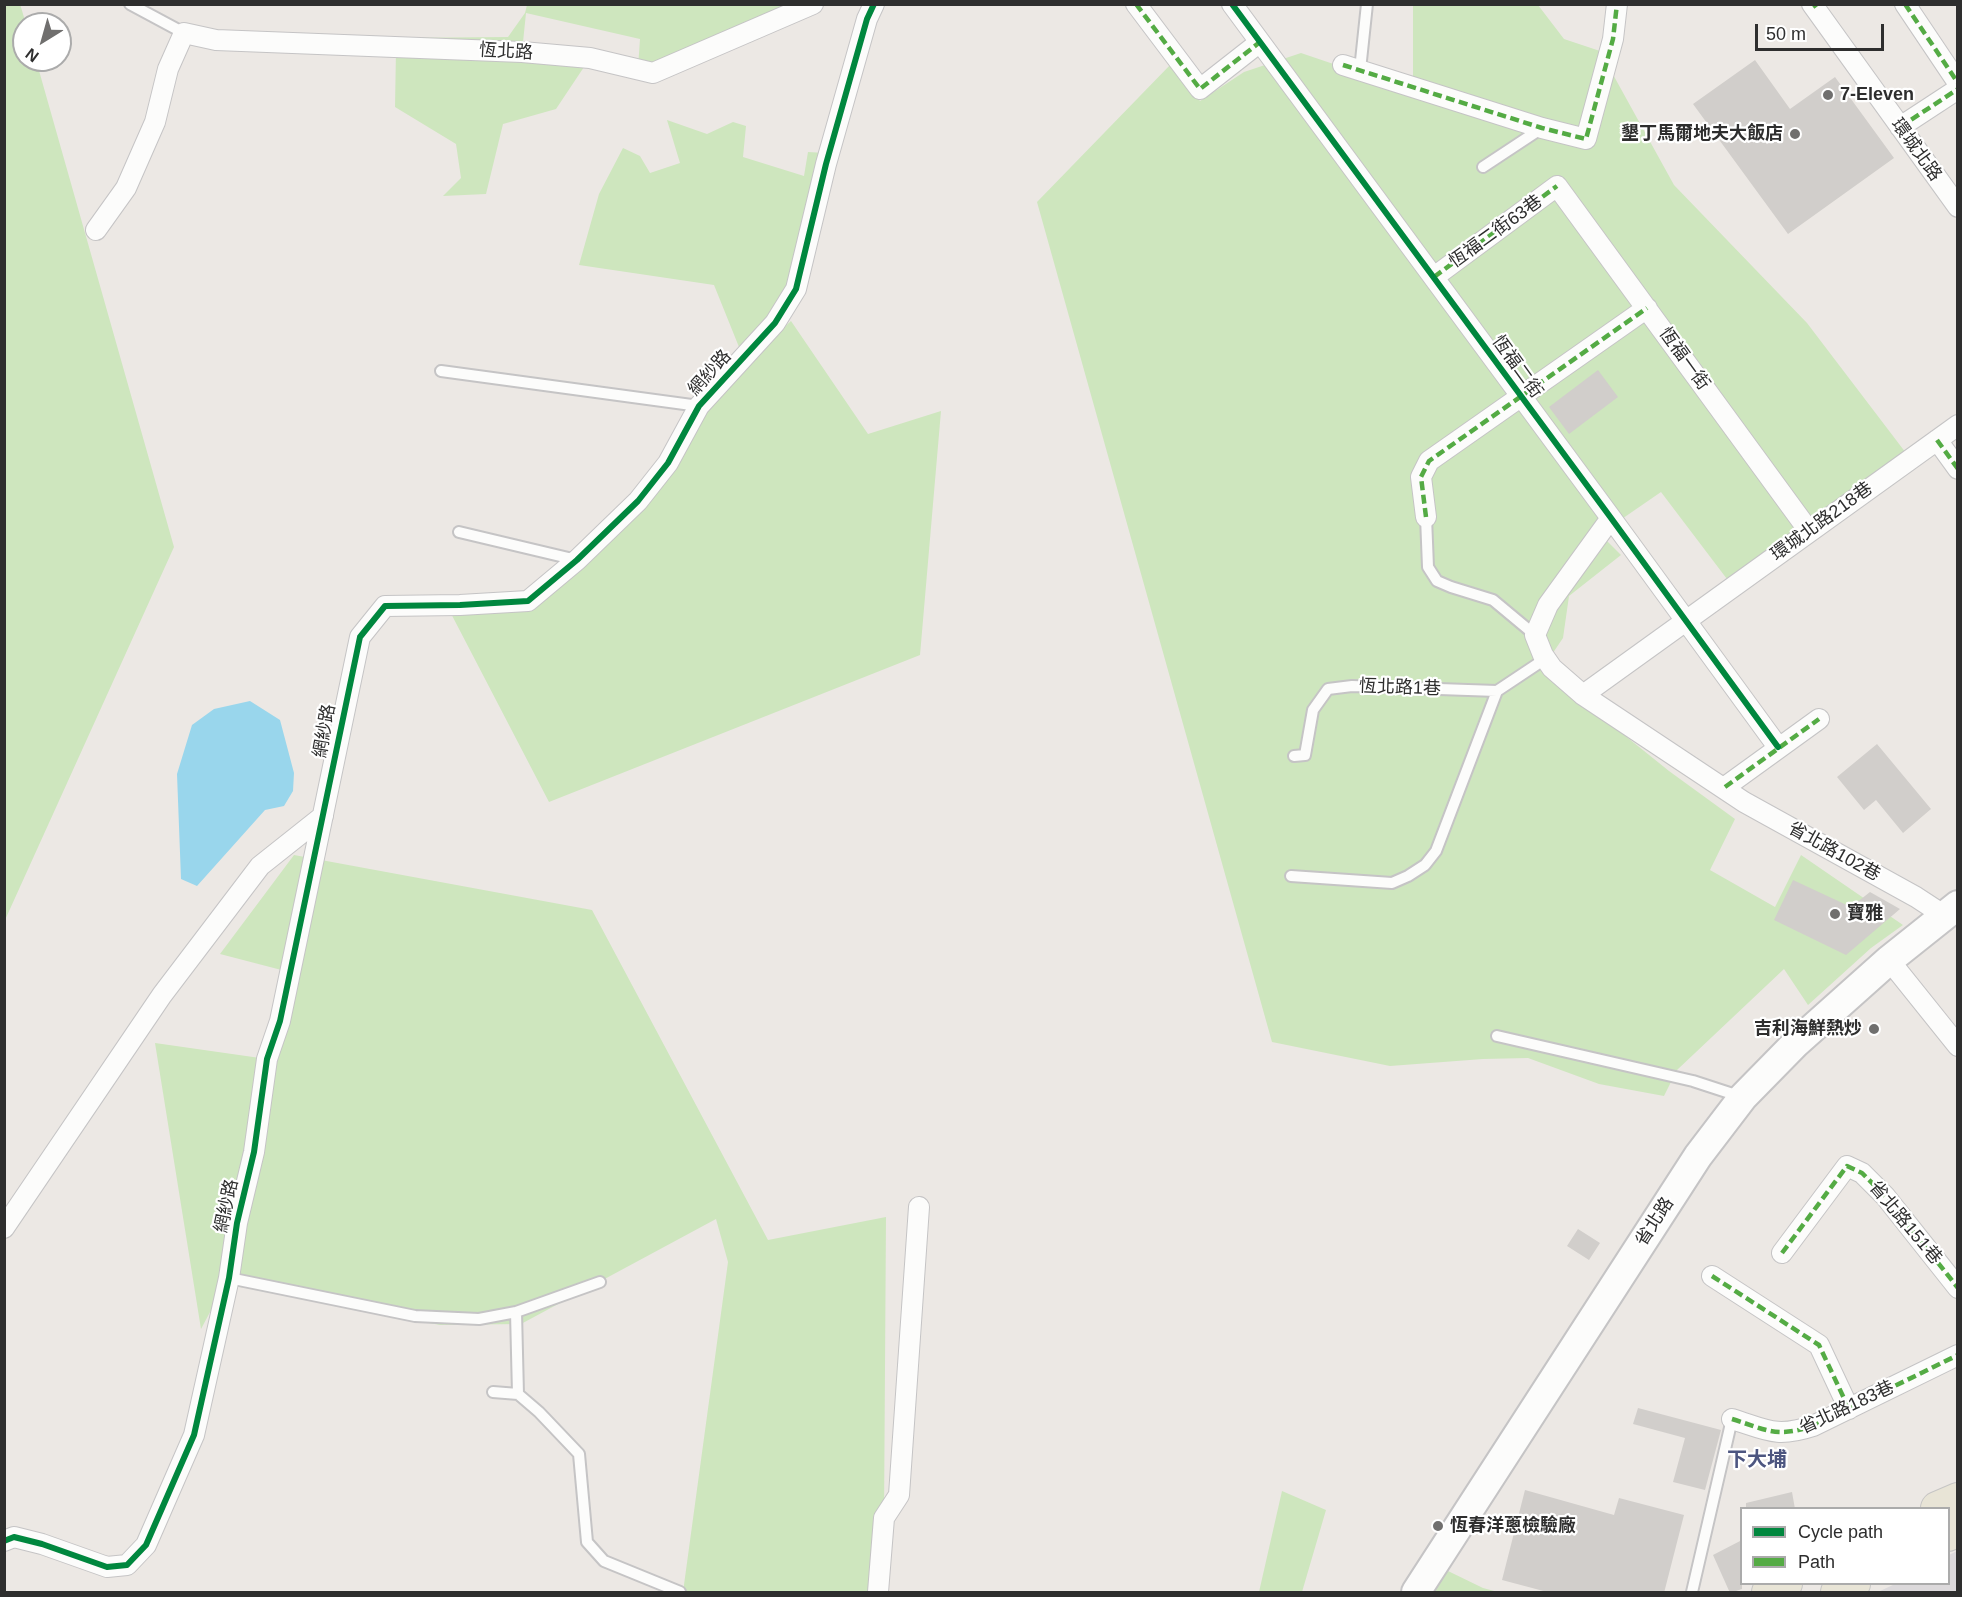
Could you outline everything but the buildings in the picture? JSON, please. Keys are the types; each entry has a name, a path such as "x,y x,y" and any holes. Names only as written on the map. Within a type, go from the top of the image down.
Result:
{"main road":[{"name":"省北路","path":"1416,1593 1698,1156 1743,1097 1796,1043 1889,960 1951,911"},
{"path":"1942,1507 1958,1499"},
{"path":"1768,1593 1784,1585"},
{"path":"1837,1593 1852,1585"}],"street":[{"name":"恆北路","path":"184,33 216,40 545,54 590,58 653,73 813,4"},
{"name":"網紗路","path":"4,1541 14,1537 42,1544 107,1567 127,1564 146,1545 194,1435 229,1278 237,1223 254,1152 267,1059 280,1021 360,637 385,606 528,601 577,560 638,501 668,463 699,406 775,323 796,289 828,157 869,11 874,4"},
{"path":"1136,4 1200,89 1260,42"},
{"name":"恆福二街","path":"1232,4 1687,620 1778,747"},
{"path":"1351,67 1542,128 1586,139 1613,39 1617,4"},
{"path":"1905,4 1958,83"},
{"name":"環城北路","path":"1814,5 1958,207"},
{"path":"96,230 126,188 156,122 168,69 184,33"},
{"path":"1900,128 1958,89"},
{"name":"恆福二街63巷","path":"1434,277 1557,186"},
{"name":"恆福一街","path":"1557,186 1809,531"},
{"path":"1426,517 1421,477 1430,461 1647,308"},
{"name":"環城北路218巷","path":"1583,695 1958,425"},
{"path":"1936,440 1958,469"},
{"path":"1611,518 1548,605 1535,635 1545,659 1558,675 1583,695 1725,787 1819,719"},
{"name":"省北路102巷","path":"1725,787 1744,802 1916,897 1951,911"},
{"path":"4,1228 162,995 253,875 260,866 323,816"},
{"path":"1889,960 1958,1046"},
{"name":"省北路151巷","path":"1782,1253 1847,1166 1862,1173 1885,1196 1958,1288"},
{"path":"878,1593 884,1518 900,1495 919,1207"},
{"path":"1712,1276 1820,1345 1849,1409"},
{"name":"省北路183巷","path":"1732,1419 1776,1433 1792,1433 1849,1409 1958,1354"}],"lane":[{"path":"130,4 184,33"},
{"path":"1351,67 1367,4"},
{"path":"1483,167 1542,128"},
{"path":"441,371 699,406"},
{"path":"1426,517 1428,567 1437,580 1451,587 1493,600 1535,635"},
{"path":"459,532 577,560"},
{"path":"1291,876 1392,883 1425,865 1436,850 1497,691 1545,659"},
{"name":"恆北路1巷","path":"1294,756 1305,755 1313,710 1328,689 1352,686 1497,691"},
{"path":"1497,1036 1693,1081 1743,1097"},
{"path":"229,1278 415,1316 479,1319 516,1312 600,1282"},
{"path":"516,1312 518,1394"},
{"path":"493,1392 518,1394 539,1412 579,1454 587,1542 604,1561 680,1593"},
{"path":"1692,1593 1732,1419"}],"shaded area":[{"path":"1957,1551 1957,1592 1878,1592 1893,1585 1950,1585 1950,1554"}],"green space":[{"path":"20,4 22,12 12,12 12,72 39,72 174,547 5,920 4,5"},
{"path":"1413,4 1538,5 1564,39 1600,51 1674,185 1807,323 1909,457 1730,583 1661,492 1600,534 1621,555 1569,596 1563,638 1542,669 1669,771 1735,819 1710,870 1775,907 1801,855 1903,925 1871,948 1808,1005 1784,969 1677,1070 1664,1096 1599,1084 1528,1058 1390,1066 1272,1042 1037,202 1172,63 1200,101 1244,72 1301,53 1413,91"},
{"path":"527,5 797,5 638,68 640,39 526,13 522,52 590,58 556,109 503,124 486,194 443,196 461,178 456,144 395,107 396,50 391,38 508,37 525,13"},
{"path":"667,120 707,134 733,122 746,126 743,157 804,176 808,152 825,153 796,271 763,325 739,347 714,285 579,265 599,194 623,148 640,156 650,173 680,163"},
{"path":"791,321 868,434 941,411 920,655 549,802 445,602 528,601 577,560 693,419 699,406"},
{"path":"294,855 592,910 768,1240 886,1217 884,1518 878,1592 683,1592 728,1262 716,1219 521,1324 440,1325 225,1284 201,1329 155,1043 267,1059 293,973 220,954"},
{"path":"1282,1491 1326,1510 1302,1592 1259,1592"},
{"path":"1448,1571 1483,1588 1498,1592 1434,1592"}],"water":[{"path":"250,701 280,720 294,773 293,791 284,806 265,810 197,886 181,879 177,774 192,725 214,709"}],"marked path":[{"path":"1136,4 1200,89 1260,42"},
{"path":"1343,65 1542,128 1586,139 1613,39 1617,4"},
{"path":"1813,7 1817,4"},
{"path":"1905,4 1958,83"},
{"path":"1900,127 1958,89"},
{"path":"1434,277 1557,186"},
{"path":"1426,517 1421,477 1429,461 1647,308"},
{"path":"1937,440 1958,469"},
{"path":"1725,787 1819,719"},
{"path":"1782,1253 1847,1166 1862,1173 1885,1196 1958,1288"},
{"path":"1712,1276 1819,1345 1849,1409"},
{"path":"1732,1419 1772,1431 1800,1430 1813,1426 1958,1355"}],"cycle path":[{"path":"4,1541 14,1537 42,1544 107,1567 127,1565 146,1545 194,1435 229,1278 237,1223 254,1152 267,1059 280,1021 360,637 385,606 528,601 577,560 638,501 668,463 699,406 775,323 796,289 826,164 867,19 874,4"},
{"path":"1232,4 1778,747"}],"place":[{"name":"7-Eleven","path":"1828,95"},
{"name":"墾丁馬爾地夫大飯店","path":"1795,134"},
{"name":"寶雅","path":"1835,914"},
{"name":"吉利海鮮熱炒","path":"1874,1029"},
{"name":"恆春洋蔥檢驗廠","path":"1438,1526"}],"district":[{"name":"下大埔","path":"1757,1460"}]}
